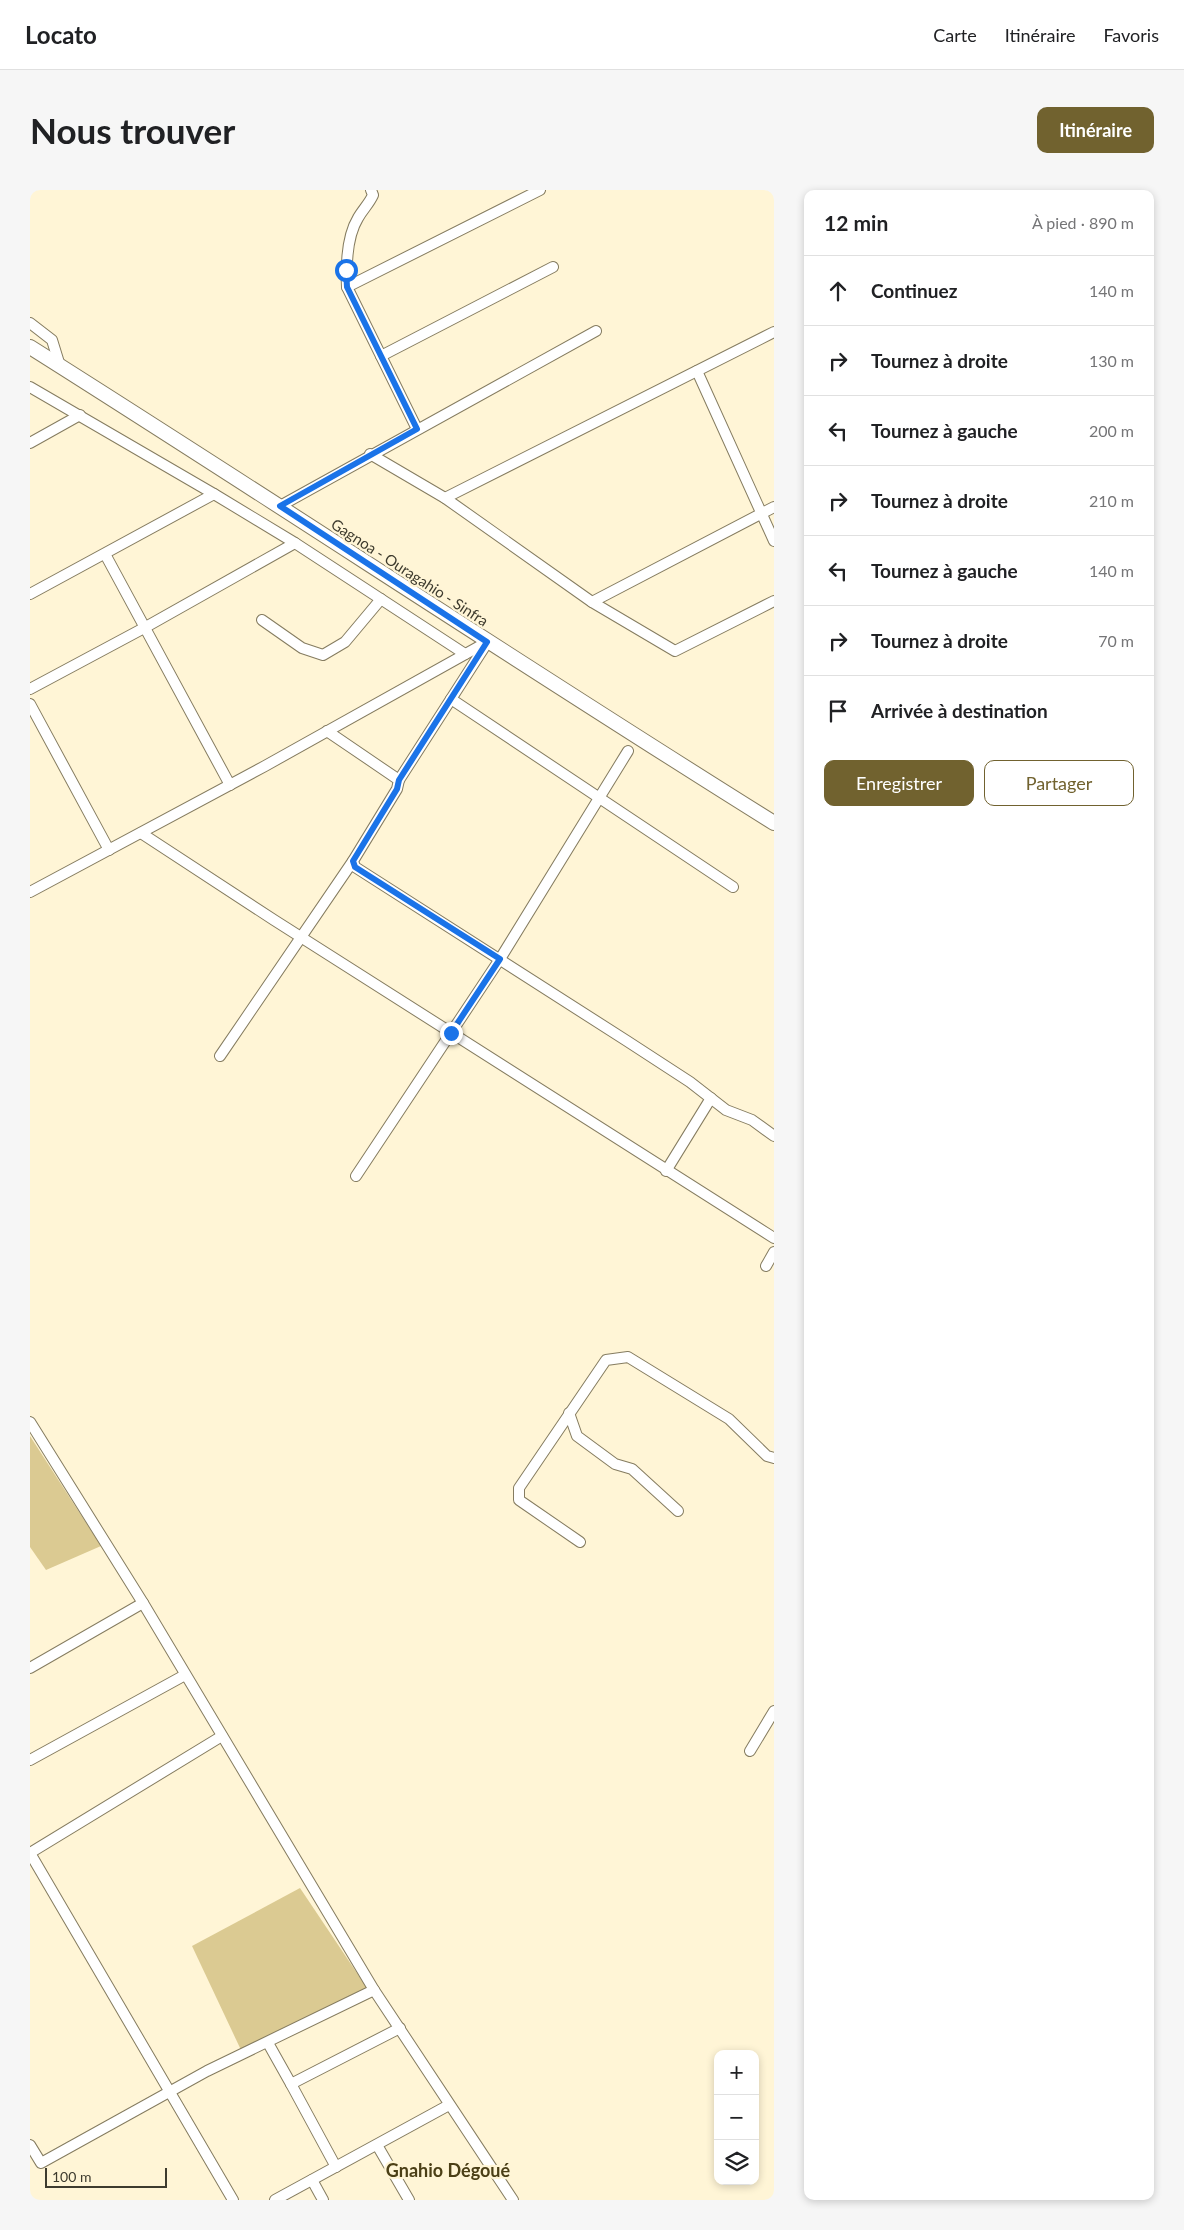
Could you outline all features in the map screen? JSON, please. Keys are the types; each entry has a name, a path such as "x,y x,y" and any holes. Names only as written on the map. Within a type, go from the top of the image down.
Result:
{"main road":[{"name":"Gagnoa - Ouragahio - Sinfra","path":"30,347 280,506 487,642 774,823"}],"street":[{"path":"370,190 373,195 369,206 359,216 353,228 346,270 347,287 417,429"},
{"path":"347,287 540,190"},
{"path":"381,356 553,267"},
{"path":"30,324 52,340 60,366"},
{"path":"280,506 370,454 596,331"},
{"path":"445,498 774,332"},
{"path":"697,371 774,541"},
{"path":"30,387 295,543 465,654"},
{"path":"30,443 80,415"},
{"path":"370,454 445,498 592,602 675,651 774,601"},
{"path":"30,594 214,494"},
{"path":"592,602 774,507"},
{"path":"30,689 144,628 295,543"},
{"path":"105,554 230,785"},
{"path":"262,620 302,648 323,655 345,642 380,599"},
{"path":"30,892 230,785 487,642"},
{"path":"220,1056 353,861 397,789 399,780 487,642"},
{"path":"451,699 733,887"},
{"path":"30,704 109,850"},
{"path":"327,731 399,780"},
{"path":"356,1176 500,959 628,751"},
{"path":"141,832 301,937 774,1238"},
{"path":"353,861 355,867 627,1040 726,1110 752,1120 774,1136"},
{"path":"666,1171 711,1098"},
{"path":"766,1266 774,1252"},
{"path":"580,1542 519,1500 519,1488 606,1360 628,1357 729,1419 766,1456 774,1458"},
{"path":"569,1413 577,1436 615,1464 632,1469 678,1511"},
{"path":"30,1422 143,1603 374,1990 513,2200"},
{"path":"30,1668 143,1603"},
{"path":"30,1760 185,1674"},
{"path":"750,1751 774,1711"},
{"path":"222,1736 30,1853 171,2091 233,2200"},
{"path":"30,2144 41,2164 207,2071 374,1990"},
{"path":"290,2084 400,2028"},
{"path":"268,2043 336,2167"},
{"path":"275,2200 449,2105"},
{"path":"377,2146 409,2200"},
{"path":"312,2180 323,2200"}],"shaded area":[{"path":"30,1436 101,1546 46,1570 30,1547"},
{"path":"300,1888 367,1988 241,2050 192,1946"}],"district":[{"name":"Gnahio Dégoué","path":"448,2170"}],"route":[{"path":"346,270 347,287 417,429 280,506 487,642 399,780 397,789 353,861 355,867 500,959 451,1033"}]}
